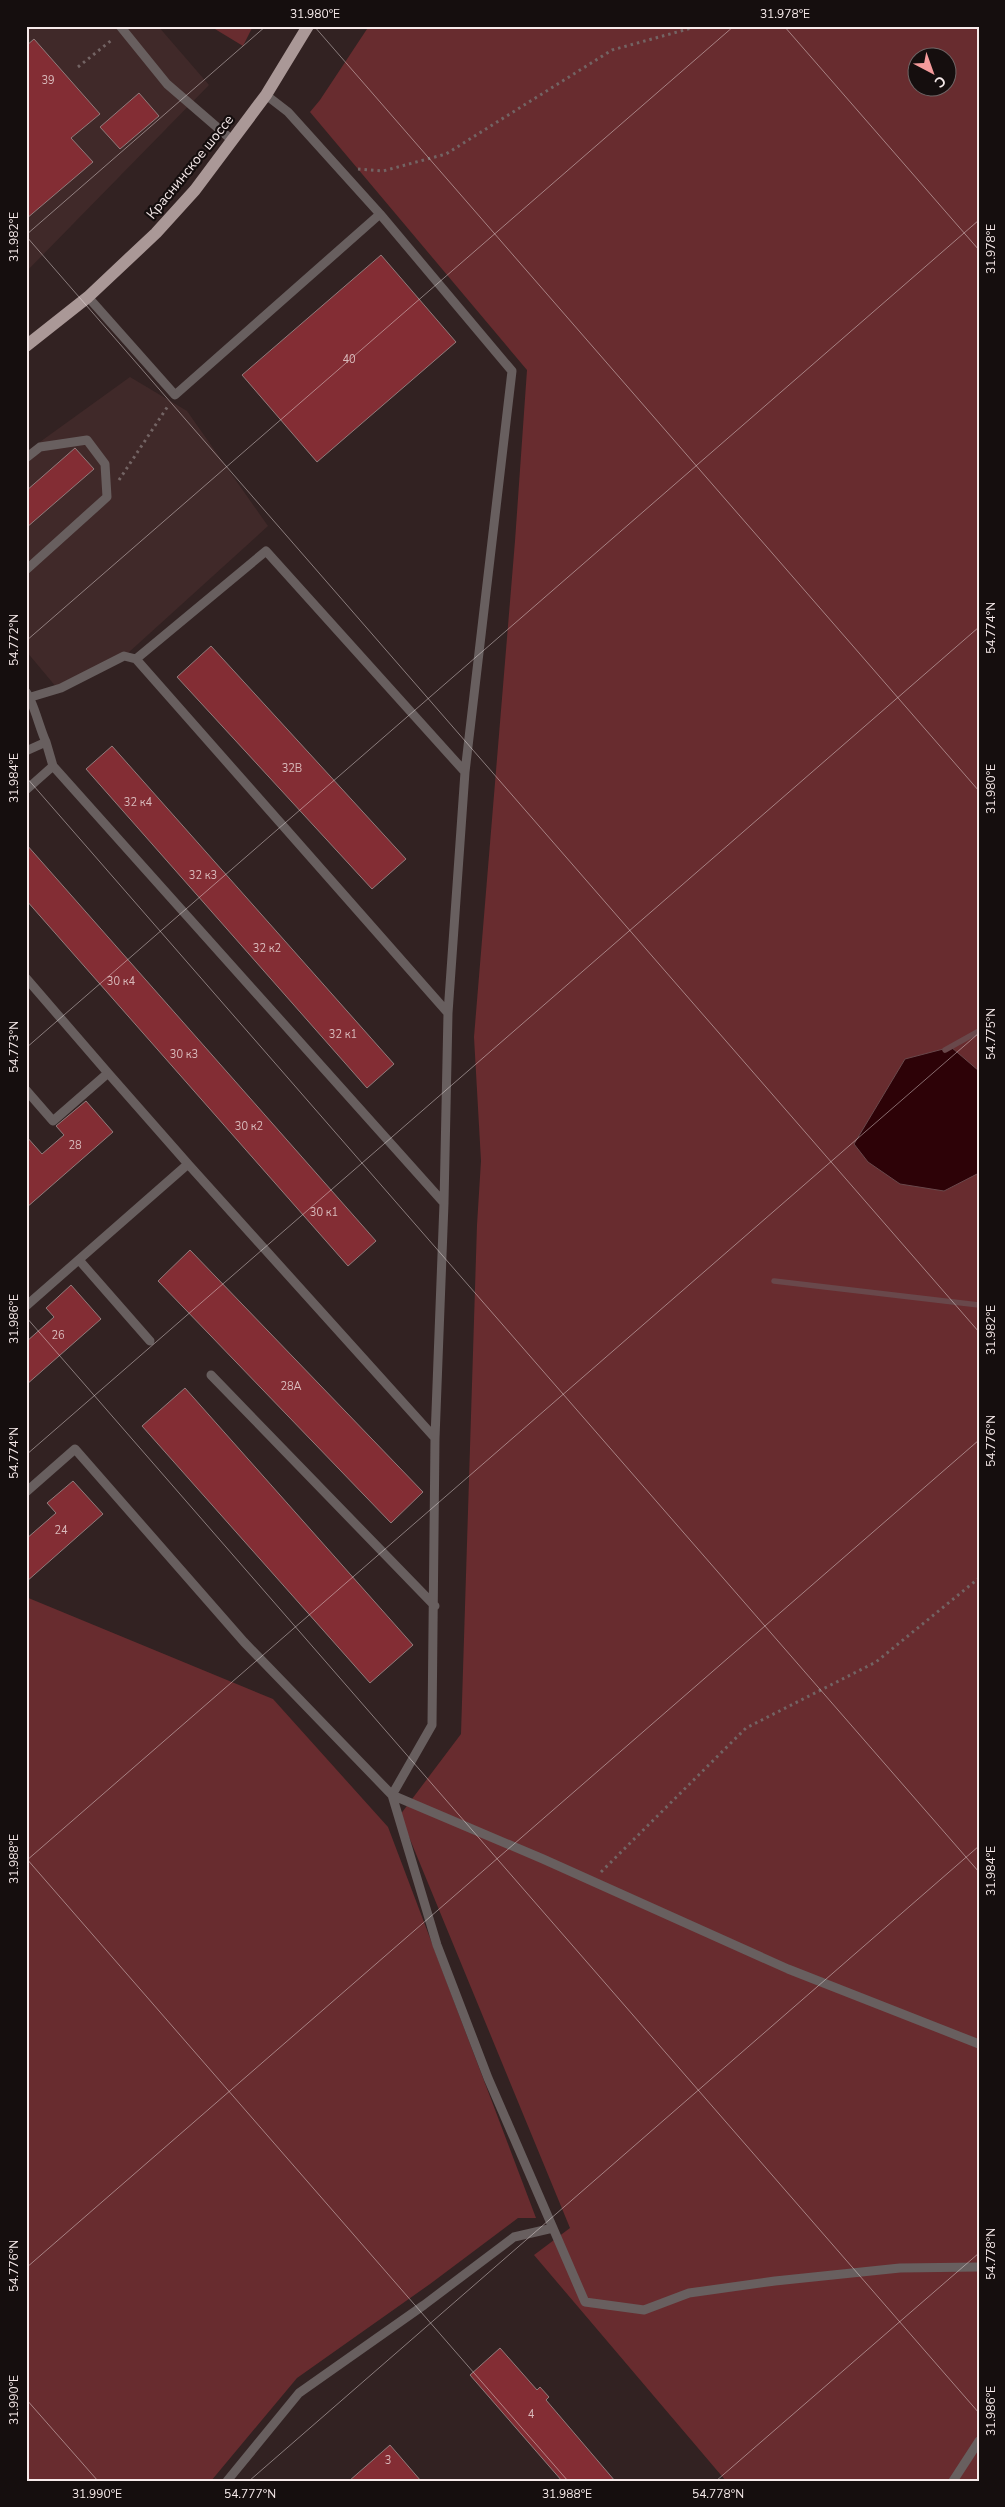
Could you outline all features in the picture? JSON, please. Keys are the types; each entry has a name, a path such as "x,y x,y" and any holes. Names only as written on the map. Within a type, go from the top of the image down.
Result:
{"main road":[{"name":"Краснинское шоссе","path":"26,346 88,296 162,226 195,190 266,95 308,26"}],"lane":[{"path":"121,28 168,84 233,141"},
{"path":"266,95 288,112 380,214 512,371 465,772 448,1013 444,1204 435,1438 435,1606 432,1726 392,1795 437,1945 488,2078 585,2302 644,2310 689,2293 776,2281 900,2268 979,2267"},
{"path":"88,296 175,395 380,214"},
{"path":"26,458 40,447 87,440 105,464 108,497 26,570"},
{"path":"136,659 266,551 465,772"},
{"path":"444,1204 53,766 28,695 61,688 124,656 136,659 448,1013"},
{"path":"26,751 46,742"},
{"path":"26,790 53,766"},
{"path":"26,978 188,1164 435,1438"},
{"path":"26,1090 53,1121 108,1073"},
{"path":"26,1306 188,1164"},
{"path":"79,1260 150,1340"},
{"path":"211,1375 435,1606"},
{"path":"26,1492 75,1449 244,1642 392,1795 592,1881 788,1969 979,2044"},
{"path":"227,2481 299,2393 424,2305 514,2237 553,2228"},
{"path":"953,2481 979,2441"}],"path":[{"path":"337,167 383,171 446,154 612,50 699,26"},
{"path":"78,67 121,28"},
{"path":"108,497 175,395"},
{"path":"592,1881 746,1728 876,1662 979,1578"}],"shaded area":[{"path":"26,26 158,26 209,85 26,272"},
{"path":"210,26 253,26 243,46"},
{"path":"369,26 979,26 979,2481 726,2481 534,2255 570,2228 400,1815 461,1734 477,1225 481,1161 474,1037 515,541 527,370 310,112"},
{"path":"130,377 187,411 268,526 128,653 57,688 26,651 26,452"},
{"path":"951,1047 979,1071 979,1173 944,1191 900,1184 868,1162 854,1144 905,1059"},
{"path":"26,1597 273,1699 388,1827 536,2218 518,2218 430,2284 297,2378 211,2481 26,2481"}],"building":[{"path":"34,39 100,114 71,138 93,162 26,219 26,46"},
{"path":"139,93 159,116 120,149 100,127"},
{"path":"381,255 456,342 317,462 242,375"},
{"path":"75,448 94,469 26,528 26,491"},
{"path":"211,646 406,859 372,889 177,677"},
{"path":"112,746 394,1064 367,1088 86,769"},
{"path":"26,844 376,1241 348,1266 26,900"},
{"path":"86,1101 113,1132 26,1208 26,1136 42,1154 64,1135 56,1126"},
{"path":"190,1250 423,1492 391,1523 158,1281"},
{"path":"71,1285 101,1319 26,1385 26,1342 54,1317 46,1308"},
{"path":"185,1388 413,1645 370,1683 142,1426"},
{"path":"73,1481 103,1514 26,1582 26,1539 56,1513 47,1503"},
{"path":"500,2348 537,2390 540,2387 549,2397 546,2400 615,2481 562,2481 470,2375"},
{"path":"390,2445 421,2481 349,2481"}],"waterway":[{"path":"945,1050 979,1031"},
{"path":"774,1281 979,1305"}]}
